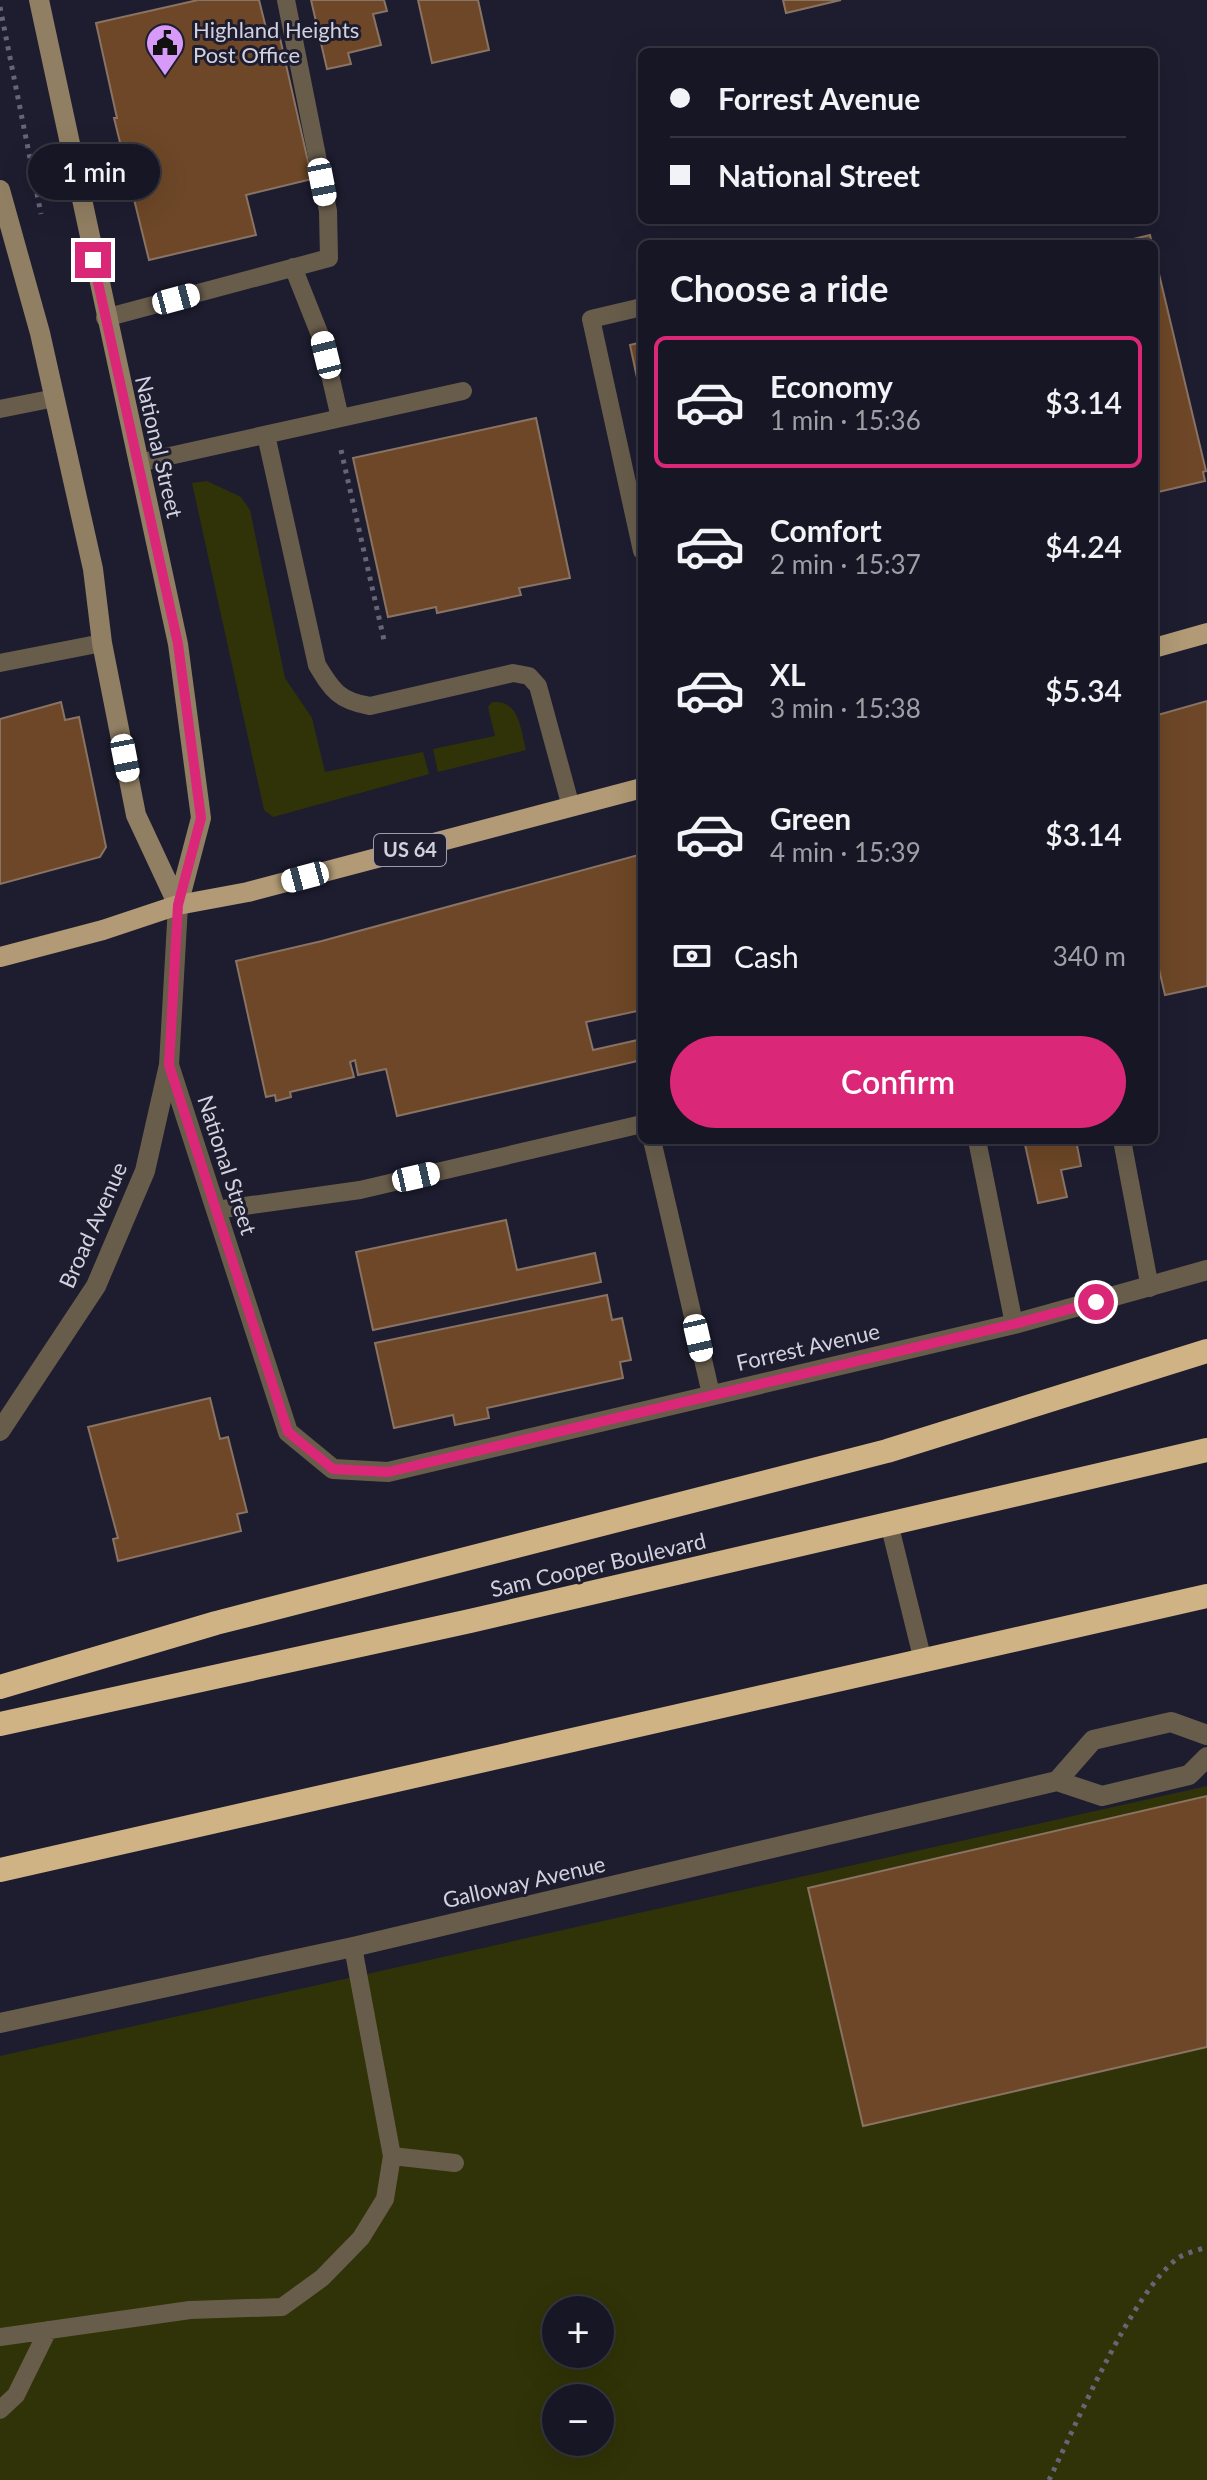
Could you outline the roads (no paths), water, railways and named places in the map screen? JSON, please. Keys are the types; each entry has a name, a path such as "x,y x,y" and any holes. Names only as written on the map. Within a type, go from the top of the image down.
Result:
{"highway":[{"path":"0,1687 216,1623 887,1451 1207,1351"},
{"name":"Sam Cooper Boulevard","path":"0,1724 470,1621 1207,1450"},
{"path":"0,1870 1207,1596"}],"main road":[{"name":"National Street","path":"39,0 105,318 178,644 201,818 178,905"},
{"name":"National Street","path":"0,190 55,398 93,569 102,643 136,815 178,905"},
{"path":"1158,647 1207,633"},
{"name":"US 64","path":"0,957 103,930 178,905 248,892 638,789"}],"street":[{"name":"National Street","path":"178,905 169,1065 288,1432"},
{"name":"Broad Avenue","path":"0,1431 96,1286 145,1171 169,1065"},
{"name":"Forrest Avenue","path":"288,1432 333,1469 388,1472 1014,1324 1207,1270"},
{"path":"1207,1735 1171,1722 1093,1740 1057,1781 1102,1796 1189,1775 1207,1757"},
{"name":"Galloway Avenue","path":"0,2023 353,1947 1057,1781"}],"lane":[{"path":"105,318 329,258 328,211 286,0"},
{"path":"293,267 322,340 340,418"},
{"path":"638,308 591,319 638,533"},
{"path":"138,463 463,391"},
{"path":"0,409 55,398"},
{"path":"266,435 317,665 330,687 349,703 370,706 513,673 529,676 538,686 571,807"},
{"path":"0,663 102,643"},
{"path":"216,1210 360,1190 638,1125"},
{"path":"653,1144 711,1394"},
{"path":"978,1144 1014,1324"},
{"path":"1123,1144 1150,1288"},
{"path":"889,1523 923,1661"},
{"path":"0,2337 190,2310 282,2307 322,2278 361,2238 385,2199 392,2156 353,1947"},
{"path":"392,2156 455,2163"},
{"path":"0,2410 16,2395 48,2330"}],"place":[{"name":"Highland Heights Post Office","path":"165,77"}]}
